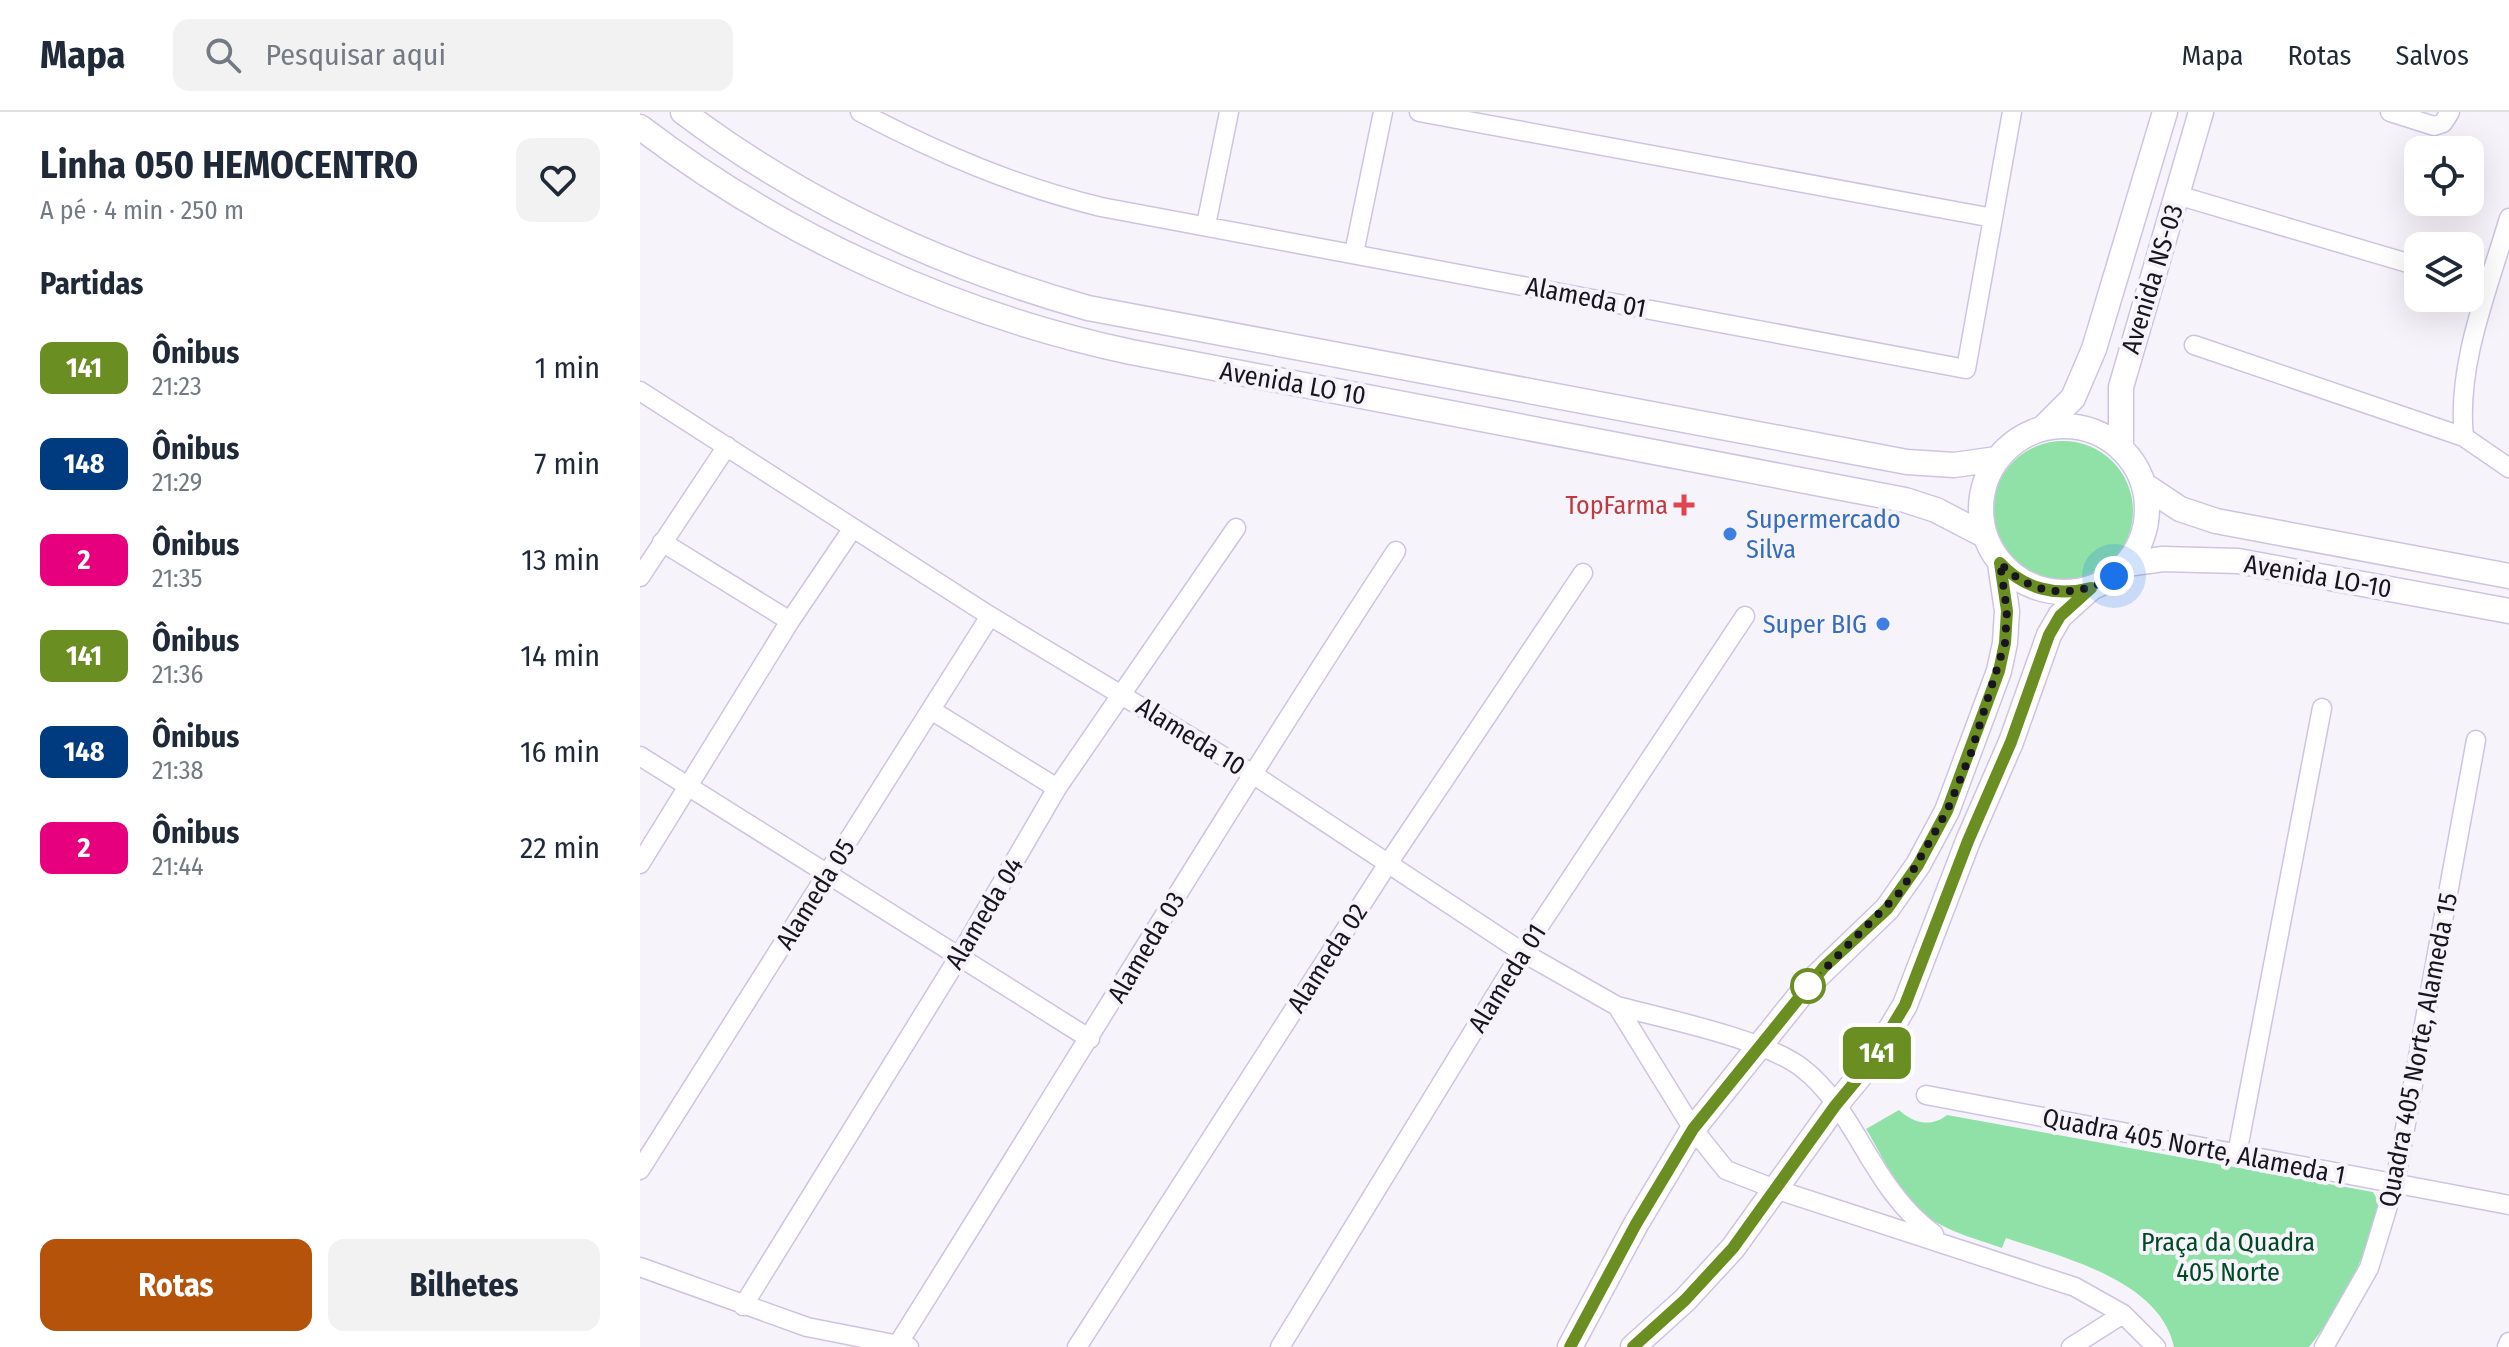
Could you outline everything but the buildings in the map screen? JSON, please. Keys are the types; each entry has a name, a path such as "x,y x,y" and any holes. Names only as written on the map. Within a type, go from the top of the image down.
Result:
{"street":[{"name":"Avenida LO 10","path":"683,112 763,168 859,221 996,279 1088,308 1907,462 1954,465 1997,459"},
{"path":"860,112 936,152 1047,193 1101,207 1206,225 1229,112"},
{"path":"1354,253 1383,112"},
{"path":"1419,112 1993,218 2012,112"},
{"name":"Avenida NS-03","path":"2043,428 2073,398 2094,349 2165,112"},
{"name":"Avenida NS-03","path":"2121,449 2121,387 2201,112"},
{"path":"2390,112 2434,126 2443,123 2450,112"},
{"name":"Avenida LO 10","path":"640,127 740,196 827,244 943,296 1044,331 1131,352 1905,500 1936,510 1984,535"},
{"path":"2177,195 2404,262"},
{"name":"Alameda 01","path":"1206,225 1966,369 1993,218"},
{"path":"2484,278 2503,261 2509,218"},
{"path":"2464,437 2462,411 2474,312"},
{"path":"2194,345 2464,437 2509,468"},
{"name":"Alameda 10","path":"640,391 990,616 1251,773 1522,952 1617,1006 1693,1129 1726,1170 1775,1189 2075,1287 2123,1314 2156,1347"},
{"path":"1633,1347 1685,1300 1733,1248 1835,1106 1869,1065 1905,1005 1968,841 2011,742 2049,635 2060,616 2091,588 2126,564 2145,527 2144,485 2121,449 2108,438 2084,428 2043,428 2014,442 1997,459 1981,496 1984,535 2000,563 2018,579 2041,589 2066,592 2091,588"},
{"path":"640,577 727,446"},
{"name":"Avenida LO-10","path":"2144,485 2180,509 2216,521 2509,576"},
{"path":"640,864 790,621 853,528"},
{"name":"Alameda 04","path":"743,1306 960,955 1057,788 1236,528"},
{"path":"662,542 790,621"},
{"name":"Alameda 03","path":"904,1346 1251,773 1396,551"},
{"name":"Avenida LO-10","path":"2126,564 2163,559 2238,561 2509,611"},
{"path":"1570,1347 1636,1224 1693,1129 1824,967 1902,890 1947,811 1971,753 2005,643 2007,611 2000,563"},
{"name":"Alameda 02","path":"1077,1347 1387,865 1583,573"},
{"name":"Alameda 05","path":"640,1170 990,616"},
{"name":"Alameda 01","path":"1280,1347 1522,952 1745,616"},
{"path":"2237,1154 2322,708"},
{"path":"931,710 1057,788"},
{"name":"Quadra 405 Norte, Alameda 15","path":"2324,1347 2369,1268 2395,1183 2476,740"},
{"path":"640,756 829,872 1090,1039"},
{"path":"1617,1006 1760,1047 1803,1068 1835,1106 1901,1206 1946,1243"},
{"name":"Quadra 405 Norte, Alameda 1","path":"1926,1095 2509,1205"},
{"path":"640,1267 807,1327 904,1346"},
{"path":"2071,1347 2123,1314"}],"green space":[{"path":"2063,441 2090,446 2112,462 2128,484 2133,511 2128,538 2112,560 2090,576 2063,581 2036,576 2014,560 1998,538 1993,511 1998,484 2014,462 2036,446"},
{"name":"Praça da Quadra 405 Norte","path":"1899,1110 1922,1122 1935,1122 1947,1115 2373,1192 2380,1204 2352,1279 2333,1314 2309,1347 2174,1347 2165,1324 2150,1304 2106,1274 2006,1238 2002,1248 1975,1239 1940,1225 1921,1212 1902,1191 1866,1129"}],"bus line":[{"name":"141","path":"1570,1347 1600,1297 1636,1224 1693,1129 1810,983 1887,909 1918,865 1947,811 1999,671 2007,611 2000,563 2018,579 2041,589 2066,592 2091,588 2054,624 2011,742 1968,841 1905,1005 1869,1065 1835,1106 1733,1248 1685,1300 1633,1347"}],"place":[{"name":"TopFarma","path":"1684,505"},
{"name":"Supermercado Silva","path":"1730,534"},
{"name":"Super BIG","path":"1883,624"}],"route":[{"path":"1808,986 1839,952 1887,909 1918,865 1947,811 1971,753 1999,671 2005,643 2007,611 2000,563 2018,579 2057,592 2083,590 2114,576"}]}
